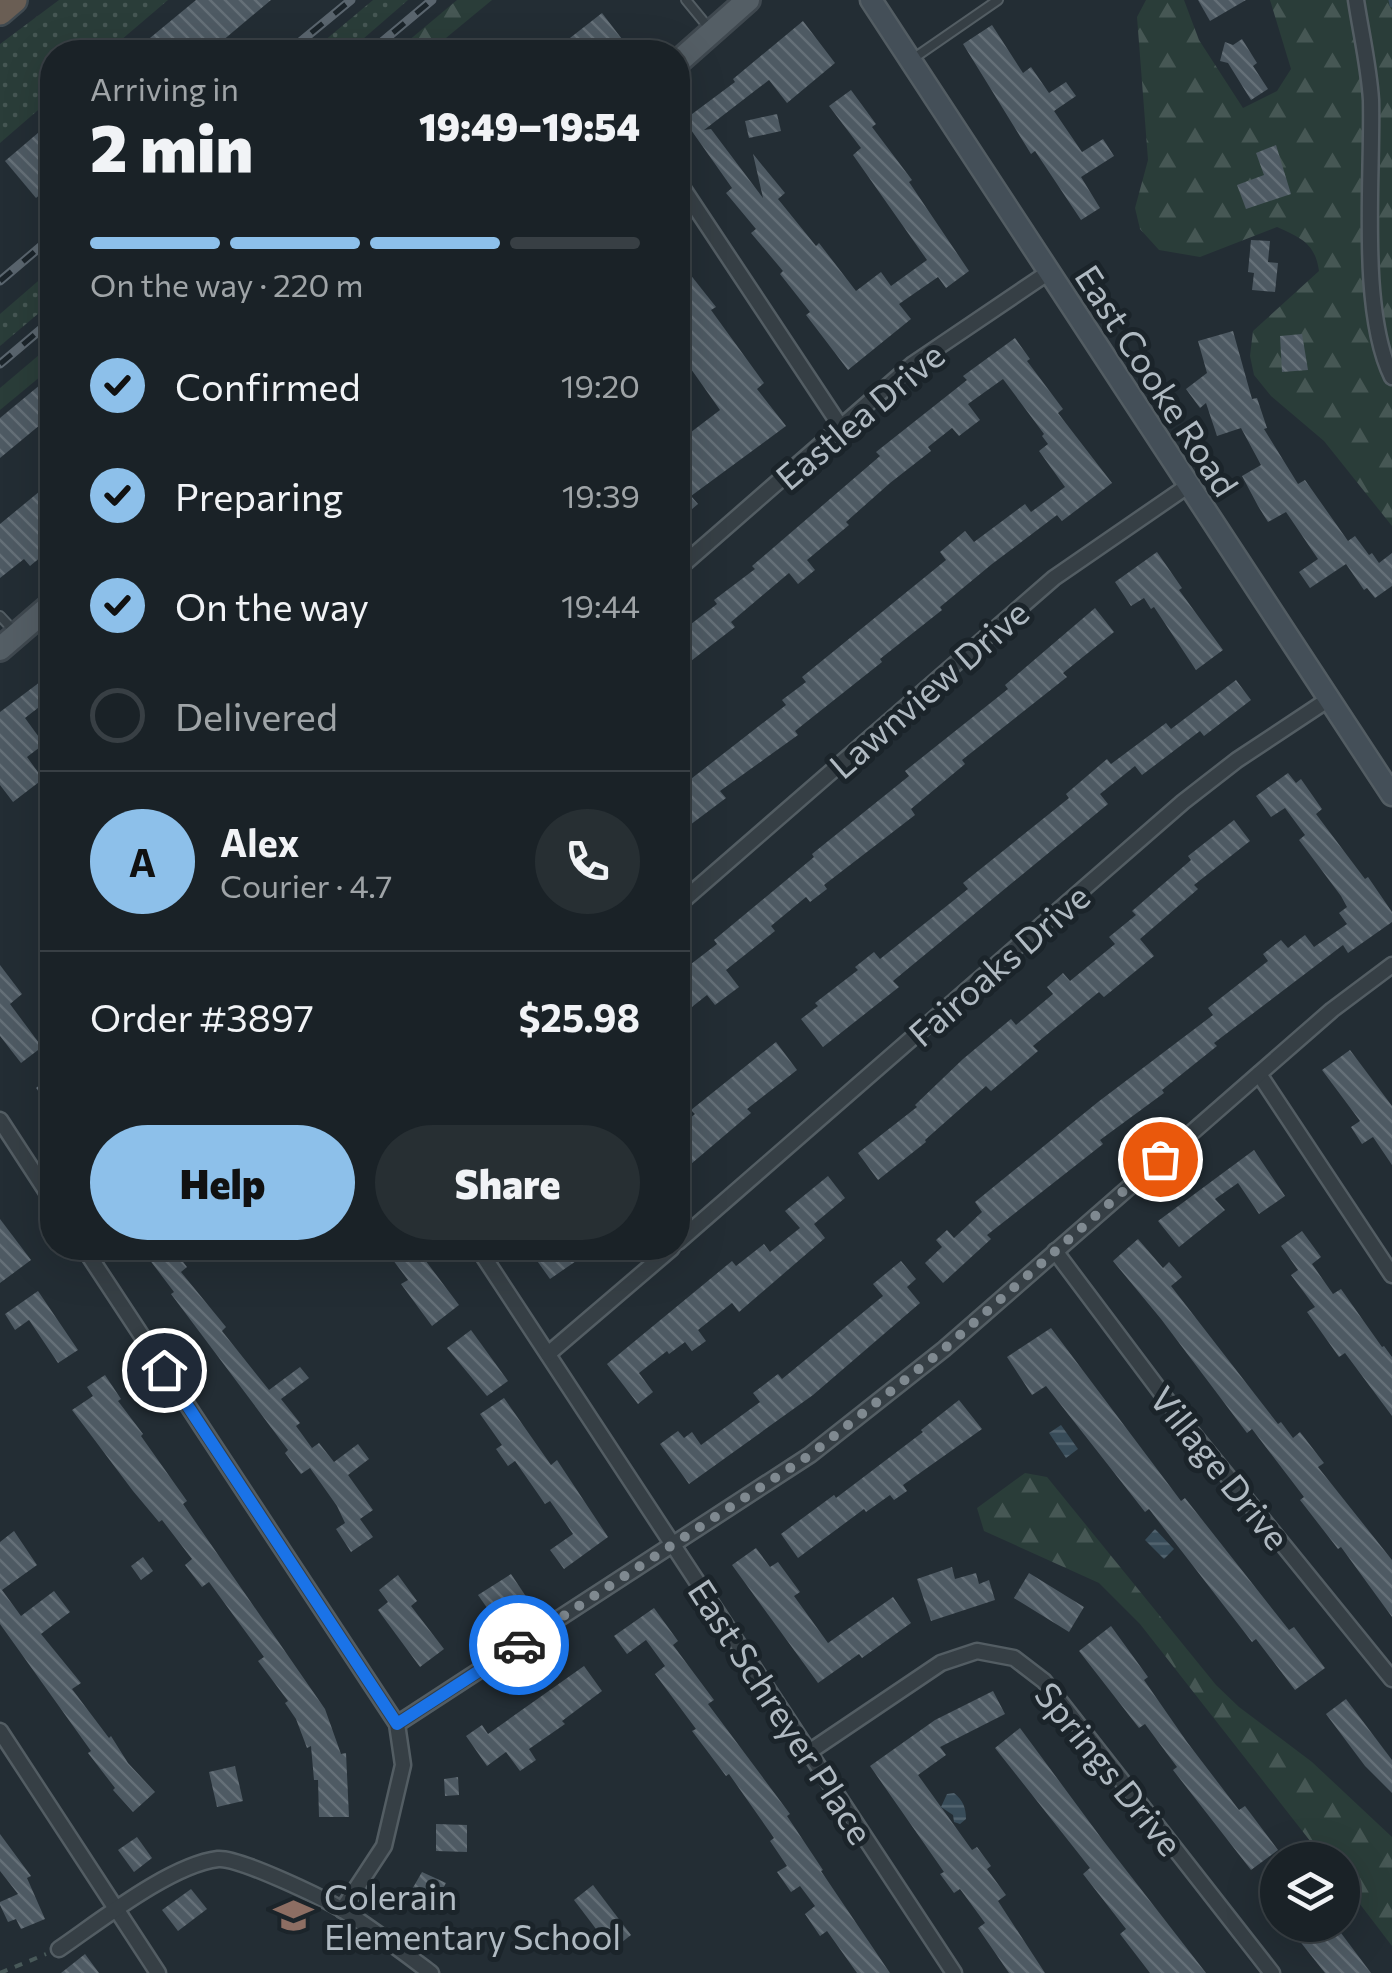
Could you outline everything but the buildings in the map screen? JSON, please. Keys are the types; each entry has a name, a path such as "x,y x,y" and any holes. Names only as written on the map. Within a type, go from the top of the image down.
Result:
{"highway":[{"path":"0,12 14,0"}],"main road":[{"path":"690,51 748,0"},
{"name":"East Cooke Road","path":"870,0 1392,796"},
{"path":"8,642 40,614"}],"street":[{"path":"1356,0 1370,95 1371,251 1380,341 1392,377"},
{"path":"690,198 841,427"},
{"name":"Eastlea Drive","path":"690,559 914,364 1049,272"},
{"name":"Lawnview Drive","path":"690,895 1054,578 1189,486"},
{"name":"Fairoaks Drive","path":"690,1232 1183,802 1237,760 1329,699"},
{"path":"397,1724 810,1455 944,1349 1332,1010 1392,966"},
{"path":"1259,1074 1392,1274"},
{"path":"0,1120 40,1182"},
{"name":"Village Drive","path":"1055,1252 1193,1434 1392,1679"},
{"path":"92,1260 397,1724 403,1765 384,1846 342,1910"},
{"name":"East Schreyer Place","path":"486,1260 954,1973"},
{"path":"548,1354 658,1260"},
{"name":"Springs Drive","path":"809,1752 941,1663 977,1651 1014,1658 1044,1681 1272,1973"},
{"path":"0,1731 158,1973"},
{"path":"59,1949 163,1881 222,1858 248,1864 342,1910 431,1973"}],"lane":[{"path":"686,0 712,32"},
{"path":"910,60 998,0"},
{"path":"0,616 8,642"}],"path":[{"path":"0,1973 59,1949"}],"green space":[{"path":"59,0 168,0 121,40 40,40 40,108 0,143 0,44"},
{"path":"373,0 408,0 362,40 325,40"},
{"path":"457,0 492,0 444,40 409,40"},
{"path":"1146,0 1184,0 1199,40 1243,108 1277,91 1291,69 1270,0 1392,0 1392,526 1324,441 1271,396 1254,375 1250,356 1253,331 1319,271 1310,248 1300,238 1277,227 1200,257 1159,250 1140,229 1135,208 1148,160 1137,17"},
{"path":"40,279 40,312 0,346 0,314"},
{"path":"40,354 40,377 0,410 0,388"},
{"path":"1025,1473 1047,1477 1216,1685 1312,1762 1392,1837 1392,1946 1360,1904 1360,1842 1311,1842 1140,1624 1099,1583 984,1531 977,1508"}],"water":[{"path":"1061,1425 1078,1449 1066,1458 1049,1433"},
{"path":"1155,1529 1174,1549 1164,1559 1145,1540"},
{"path":"954,1793 965,1811 966,1819 960,1824 941,1807 947,1794"}],"waterway":[{"path":"1391,0 1392,5"}],"railway":[{"path":"303,40 351,0"},
{"path":"384,40 432,0"},
{"path":"0,281 40,247"},
{"path":"0,364 40,330"}],"way so far":[{"path":"519,1645 810,1455 944,1349 1160,1159"}],"place":[{"name":"Colerain Elementary School","path":"294,1915"}],"route":[{"path":"164,1370 397,1724 519,1645"}]}
